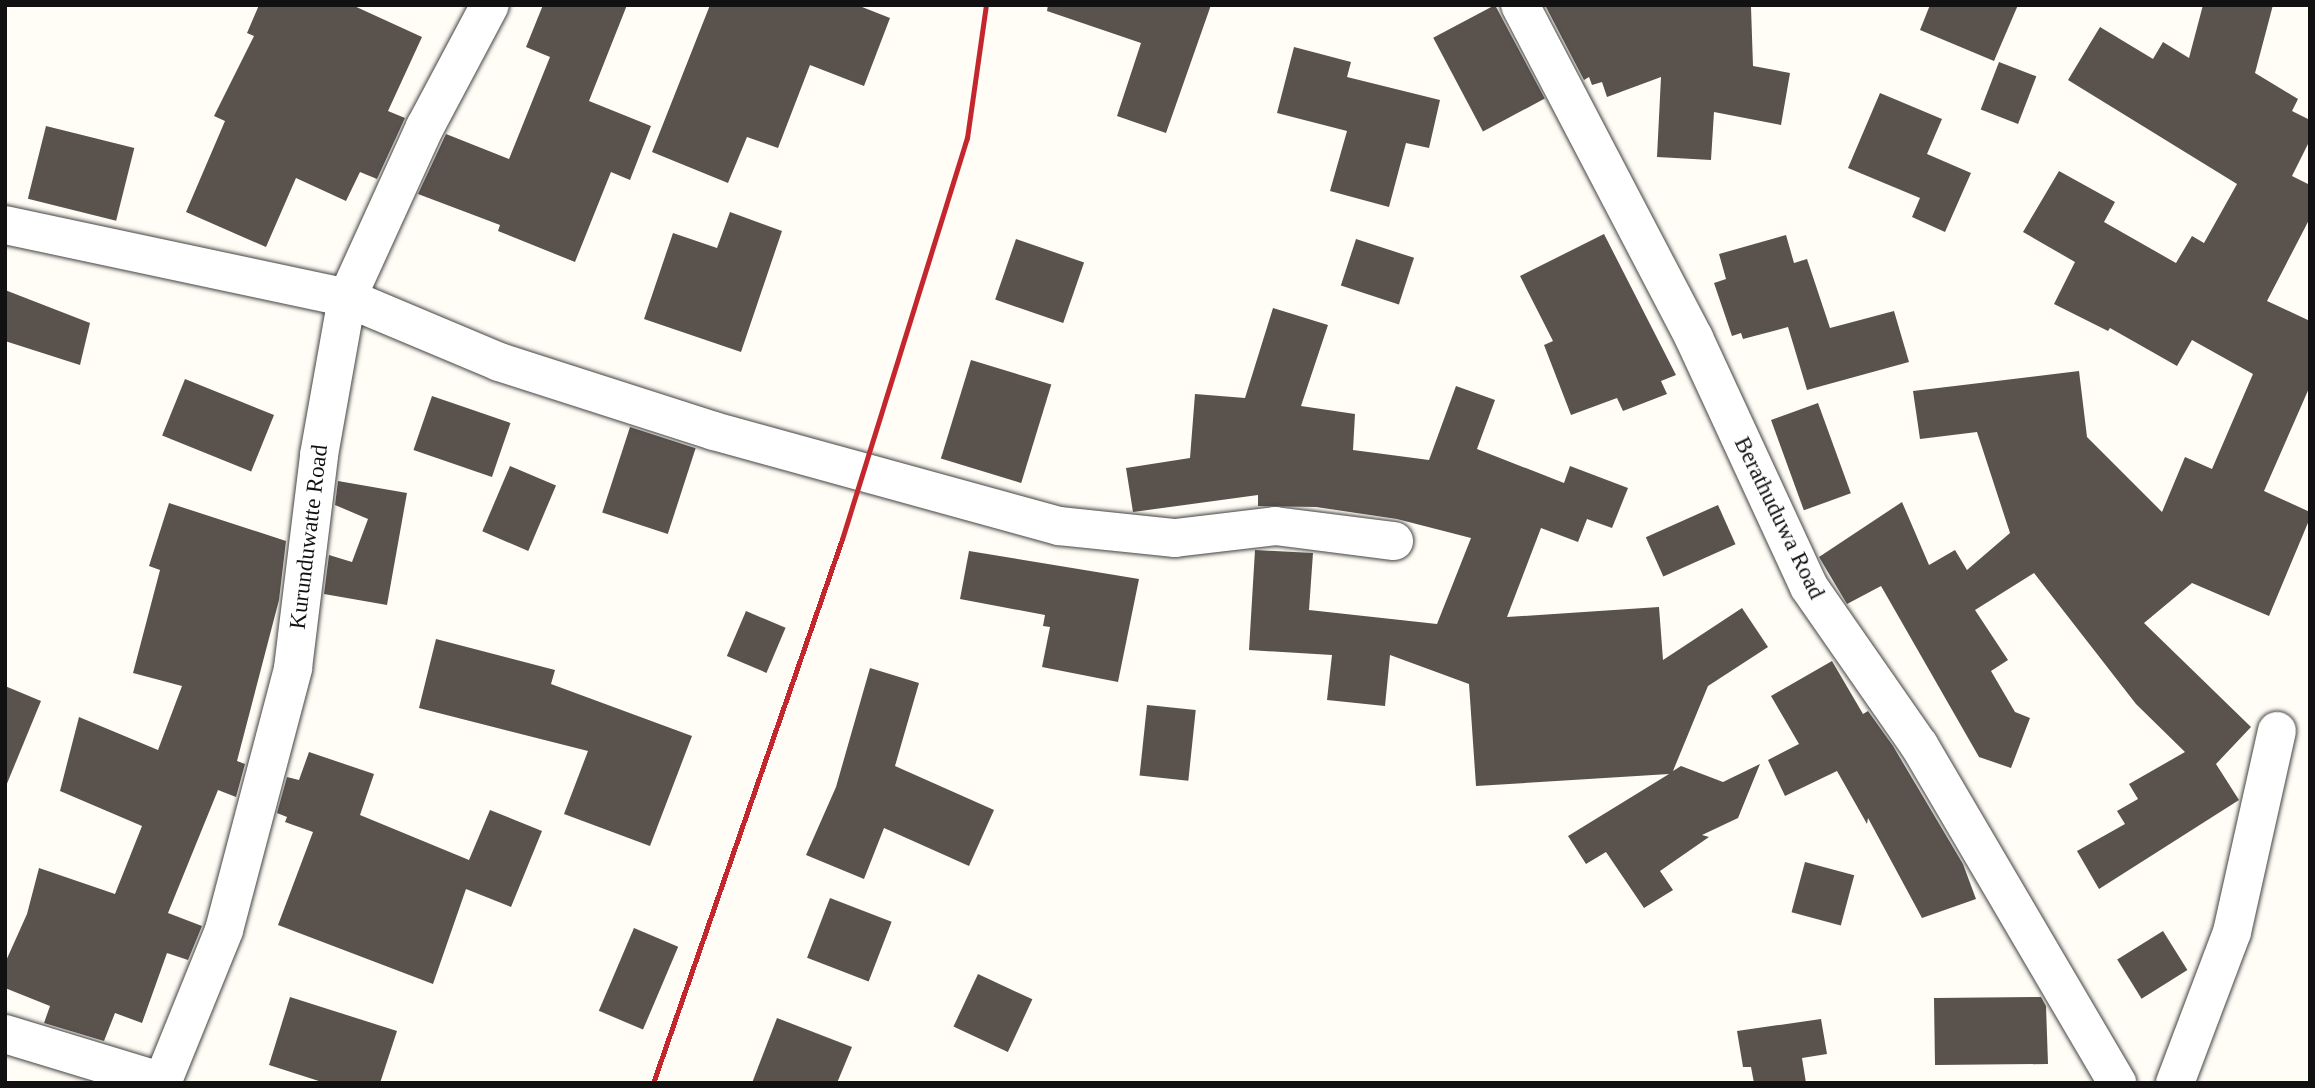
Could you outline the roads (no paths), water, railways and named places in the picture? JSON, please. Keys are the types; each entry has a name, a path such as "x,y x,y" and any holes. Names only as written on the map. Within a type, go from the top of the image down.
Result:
{"street":[{"name":"Kurunduwatte Road","path":"163,1082 224,930 293,668 319,455 347,298 425,127 490,5"},
{"name":"Berathuduwa Road","path":"1520,5 1694,338 1809,587 1919,745 2117,1083"},
{"path":"5,225 347,298 499,362 714,431 1059,526 1175,538 1275,526 1394,541"},
{"path":"2175,1083 2232,932 2277,731"},
{"path":"5,1034 163,1082"}],"railway":[{"path":"653,1083 842,539 967,138 986,5"}]}
